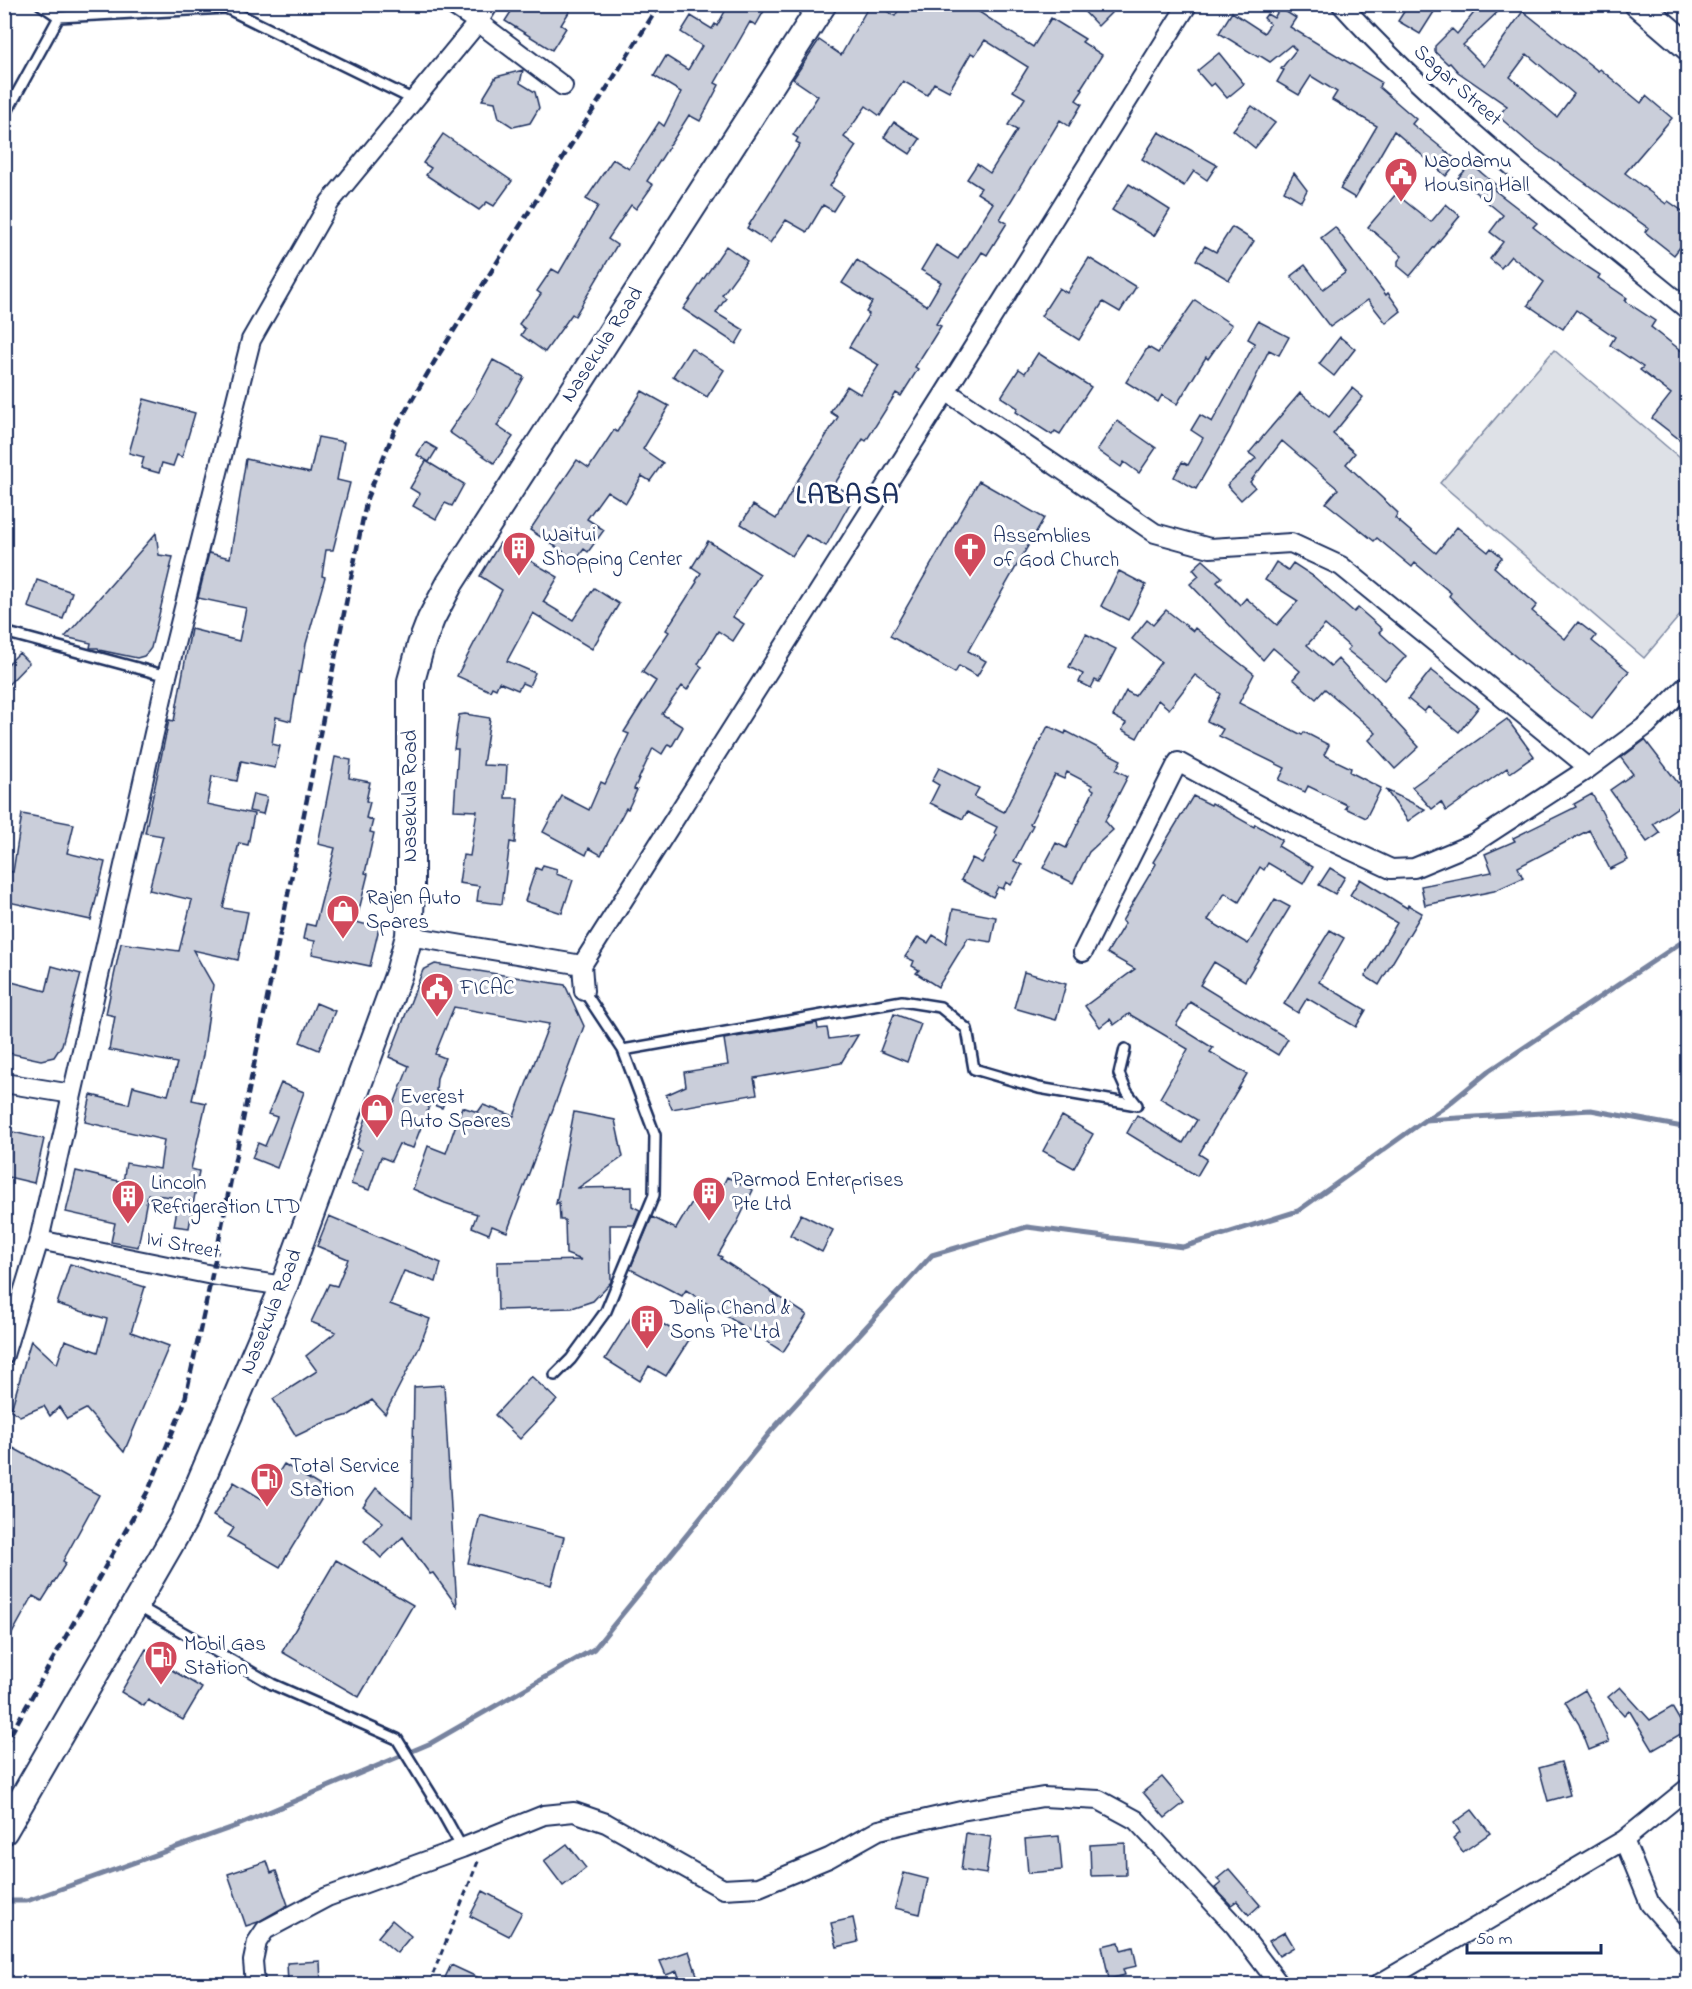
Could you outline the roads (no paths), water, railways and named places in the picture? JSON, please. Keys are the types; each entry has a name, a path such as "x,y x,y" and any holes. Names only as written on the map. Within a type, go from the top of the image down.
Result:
{"main road":[{"name":"Nasekula Road","path":"4,1831 184,1520 284,1286 399,973 409,936 411,892 411,681 431,619 450,583 823,4"},
{"path":"1638,4 1688,47"}],"street":[{"path":"451,4 563,86"},
{"path":"4,1355 39,1240 166,676 251,340 330,202 478,22 489,4"},
{"path":"584,991 582,965 1188,4"},
{"name":"Sagar Street","path":"1341,4 1370,36 1449,112 1688,310"},
{"path":"946,391 1155,533 1210,548 1291,543 1341,566 1589,768"},
{"path":"1083,952 1178,762 1286,820 1391,869 1414,868 1474,843 1589,768 1647,725 1688,684"},
{"path":"409,936 582,965"},
{"path":"4,1083 72,1094"},
{"name":"Ivi Street","path":"39,1240 212,1275 284,1286"},
{"path":"1379,1984 1624,1840 1688,1788"},
{"path":"255,1984 253,1961 257,1942 265,1930 327,1897 462,1848 544,1815 574,1812 606,1823 723,1889 759,1887 829,1858 879,1830 961,1811 1043,1797 1098,1800 1136,1820 1235,1926 1279,1984"},
{"path":"1624,1840 1650,1904 1688,1947"}],"lane":[{"path":"40,4 59,16 226,8 414,100"},
{"path":"4,117 59,16"},
{"path":"4,632 166,676"},
{"path":"555,1375 571,1359 606,1311 654,1195 655,1135 623,1050 584,991"},
{"path":"623,1050 902,1001 940,1007 967,1029 974,1069 1039,1088 1137,1105 1127,1092 1119,1074 1125,1049"},
{"path":"136,1605 272,1684 397,1739 462,1848"}],"waterway":[{"path":"1425,1120 1445,1107 1489,1071 1688,938"},
{"path":"4,1901 27,1901 236,1826 431,1743 594,1649 772,1430 932,1255 1027,1227 1183,1247 1298,1211 1425,1120 1591,1110 1688,1128"}],"railway":[{"path":"4,1746 149,1489 184,1404 212,1275 367,498 395,429 436,359 660,4"}],"place":[{"name":"Naodamu Housing Hall","path":"1401,203"},
{"name":"Waitui Shopping Center","path":"519,577"},
{"name":"Assemblies of God Church","path":"970,578"},
{"name":"Rajen Auto Spares","path":"343,940"},
{"name":"FICAC","path":"437,1018"},
{"name":"Everest Auto Spares","path":"377,1139"},
{"name":"Parmod Enterprises Pte Ltd","path":"709,1222"},
{"name":"Lincoln Refrigeration LTD","path":"128,1225"},
{"name":"Dalip Chand & Sons Pte Ltd","path":"647,1350"},
{"name":"Total Service Station","path":"267,1508"},
{"name":"Mobil Gas Station","path":"161,1686"}],"district":[{"name":"LABASA","path":"848,496"}]}
